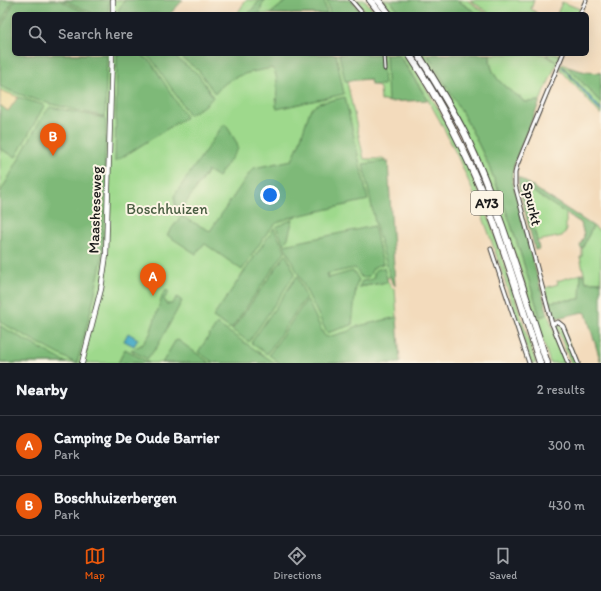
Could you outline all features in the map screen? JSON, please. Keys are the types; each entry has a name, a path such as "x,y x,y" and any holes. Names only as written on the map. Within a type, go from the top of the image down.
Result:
{"highway":[{"path":"370,0 379,12"},
{"path":"378,0 387,12"},
{"name":"A73","path":"410,56 439,102 472,168 491,215 540,363"},
{"name":"A73","path":"419,56 447,100 479,166 504,232 547,363"}],"main road":[{"path":"113,0 113,12"},
{"name":"Maasheseweg","path":"82,363 102,283 106,255 112,56"}],"street":[{"path":"351,0 361,12"},
{"path":"581,12 586,0"},
{"path":"384,56 385,69"},
{"name":"Spurkt","path":"562,56 517,165 515,185 552,324 568,363"},
{"path":"491,249 529,363"},
{"path":"552,324 558,322 563,326 578,363"}],"green space":[{"name":"Boschhuizen","path":"0,0 176,0 167,12 12,12 12,56 398,56 426,99 381,101 380,88 365,77 347,82 364,159 385,159 393,276 359,287 388,282 392,288 395,289 397,317 394,318 397,363 0,363"},
{"path":"0,0 13,0 0,25"},
{"path":"15,0 59,0 85,12 12,12 12,56 107,56 105,117 38,100 12,92 0,86 0,29"},
{"path":"63,0 109,0 109,12 90,12"},
{"path":"125,0 183,0 172,12 118,12"},
{"path":"246,0 352,0 362,12 238,12"},
{"path":"260,0 265,0 260,12 250,12"},
{"path":"285,0 324,0 327,12 272,12 286,1"},
{"path":"327,0 350,0 360,12 330,12"},
{"path":"356,0 365,0 374,12 366,12"},
{"path":"382,0 390,0 399,12 391,12"},
{"path":"390,0 457,0 475,12 399,12"},
{"path":"457,0 467,0 484,12 475,12"},
{"path":"470,0 534,0 531,9 535,12 487,12"},
{"path":"562,2 580,9 579,12 558,12"},
{"path":"117,56 143,56 151,62 186,117 115,162"},
{"path":"147,56 174,56 198,74 213,97 207,104 189,115 154,62"},
{"path":"180,56 336,56 344,94 277,109 277,81 272,68 240,75 227,82 215,94 199,71"},
{"path":"339,56 382,56 384,85 371,85 370,79 345,81"},
{"path":"386,56 399,56 428,100 388,102"},
{"path":"399,56 406,56 426,87 455,139 472,175 495,235 536,363 531,363 475,196 445,131 420,86"},
{"path":"422,56 428,56 461,110 490,169 511,224 540,317 548,314 565,363 550,363 521,272 482,167"},
{"path":"428,56 490,56 491,66 495,76 503,84 524,102 540,101 515,161 512,178 525,233 548,314 540,317 511,224 490,169 461,110"},
{"path":"490,56 547,56 556,62 548,56 560,56 540,101 524,102 495,76"},
{"path":"563,64 568,67 601,103 601,109 562,66 601,112 601,115 561,70 560,66"},
{"path":"568,67 586,72 601,73 601,103"},
{"path":"18,97 44,106 16,157 0,149 0,105 8,111"},
{"path":"345,97 368,200 289,218 277,223 269,230 242,270 205,244 196,254 167,235 181,216 210,231 254,168 292,160 310,110 319,103"},
{"path":"50,107 105,118 106,122 102,259 93,302 77,363 0,322 0,193 42,117"},
{"path":"223,125 226,125 237,143 238,149 218,177 208,171 177,216 174,196"},
{"path":"388,161 395,286 391,280 376,227 363,164"},
{"path":"518,177 593,226 582,249 580,246 584,236 581,223 524,186 539,249 535,250 519,188"},
{"path":"525,185 566,213 566,231 562,236 537,241"},
{"path":"293,219 288,238 284,244 276,227"},
{"path":"374,226 383,264 374,267 367,278 361,277 355,268 327,274 328,278 353,271 359,280 356,286 352,325 327,333 284,245"},
{"path":"593,226 601,232 601,282 586,282 580,257 582,257 582,249"},
{"path":"274,228 285,251 231,329 213,317"},
{"path":"286,254 295,274 249,342 232,330"},
{"path":"384,268 388,282 359,287 362,281 373,279 375,270"},
{"path":"581,274 581,299 548,302 545,288 558,284 557,281"},
{"path":"581,274 584,274 586,282 601,282 601,363 586,313 583,312 557,318 553,317 548,302 580,299"},
{"path":"297,276 306,297 267,354 251,343"},
{"path":"166,290 169,292 164,299 166,304 172,304 177,297 182,301 157,347 147,359 131,350 143,344 150,334 163,294"},
{"path":"307,299 324,335 327,337 350,331 354,327 397,317 400,363 280,363 269,355"},
{"path":"558,323 562,326 577,363 571,363 555,324"},
{"path":"217,324 275,363 214,363 198,352"},
{"path":"0,326 4,328 67,363 0,363"},
{"path":"178,340 210,363 162,363 175,341"},
{"path":"125,349 127,350 149,363 118,363"}],"sand":[{"path":"0,90 18,97 8,111 0,105"}],"water":[{"path":"562,66 601,109 601,112 563,68"},
{"path":"128,333 138,339 134,346 124,341"}],"place":[{"name":"Boschhuizerbergen","path":"53,156"},
{"name":"Camping De Oude Barrier","path":"153,296"}]}
